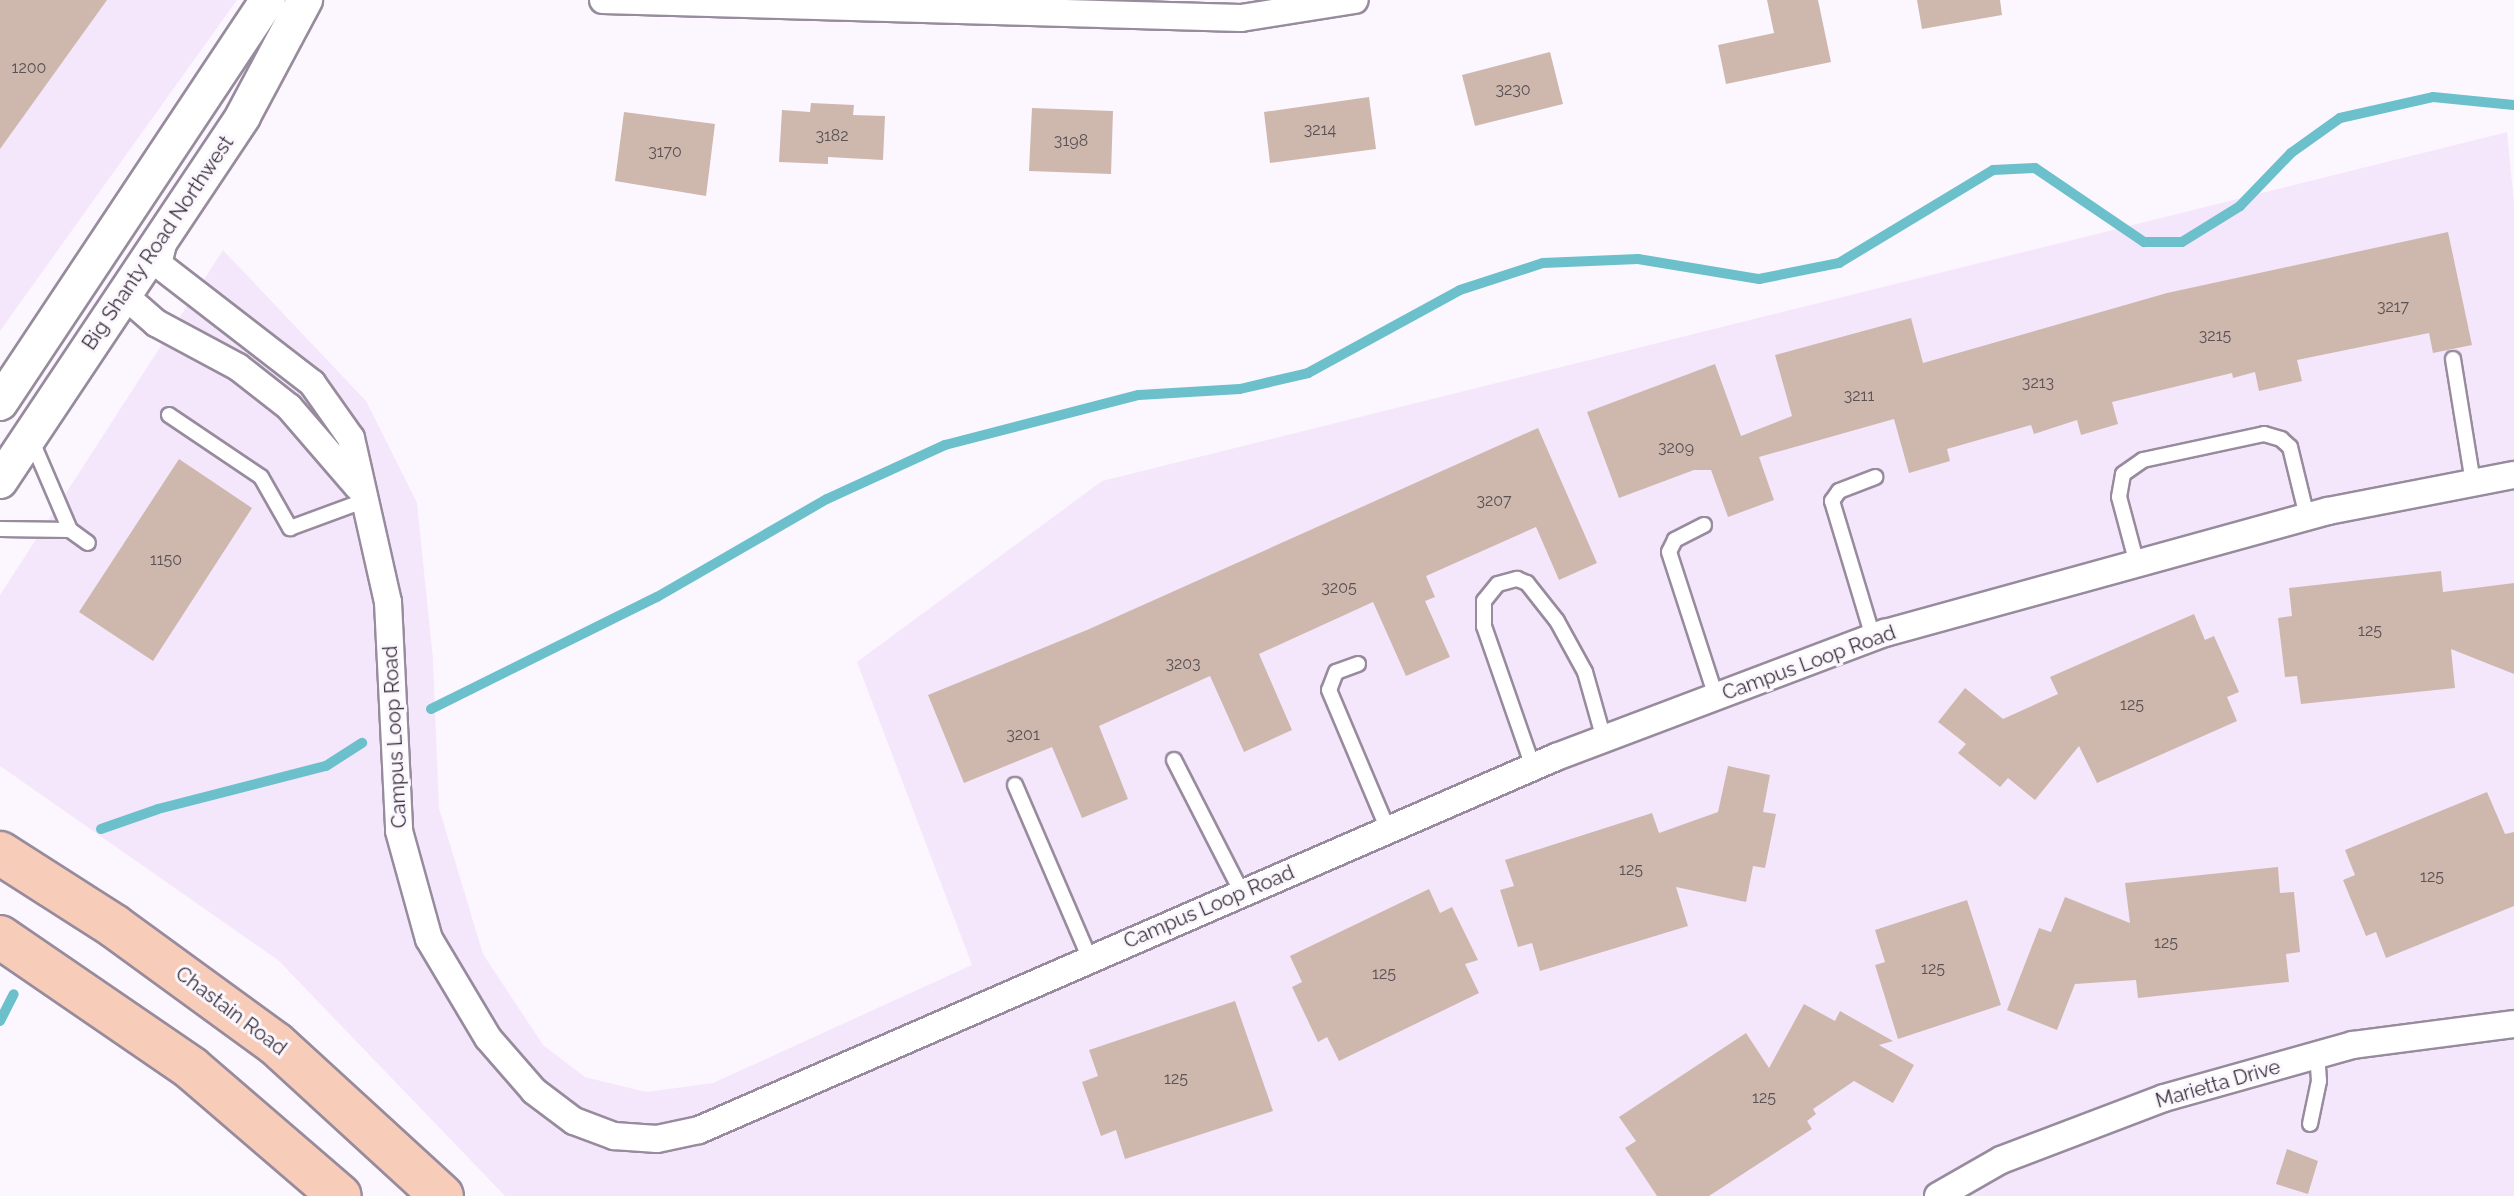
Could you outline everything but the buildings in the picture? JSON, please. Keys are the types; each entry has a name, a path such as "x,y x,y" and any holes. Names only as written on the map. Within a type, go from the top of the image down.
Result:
{"main road":[{"name":"Chastain Road","path":"0,853 114,926 276,1044 442,1196"},
{"path":"0,937 191,1068 340,1196"}],"street":[{"name":"Big Shanty Road Northwest","path":"0,403 225,71 268,0"},
{"name":"Big Shanty Road Northwest","path":"0,481 243,116 305,0"},
{"path":"603,0 957,4 1241,18 1355,0"},
{"path":"124,295 121,253 213,113 225,71"},
{"name":"Campus Loop Road","path":"168,225 158,264 312,383 351,438 388,602 399,831 415,901 449,979 488,1038 534,1091 574,1121 614,1136 637,1138 699,1130 1533,767 1873,637 2307,517 2514,475"},
{"name":"Campus Loop Road","path":"124,295 156,323 238,367 289,407 363,495"},
{"name":"Marietta Drive","path":"1938,1196 2001,1160 2164,1098 2353,1045 2514,1024"}],"lane":[{"path":"2453,359 2473,482"},
{"path":"169,415 261,477 290,528 363,495"},
{"path":"2137,564 2119,497 2123,474 2143,460 2264,434 2281,439 2290,447 2307,517"},
{"path":"29,436 70,530 88,543"},
{"path":"1873,637 1833,515 1832,501 1839,491 1875,477"},
{"path":"1704,525 1675,540 1669,552 1716,697"},
{"path":"0,529 70,530"},
{"path":"1533,767 1484,626 1484,601 1498,584 1517,579 1527,583 1557,621 1585,672 1604,739"},
{"path":"1358,664 1336,672 1329,690 1388,830"},
{"path":"1174,760 1242,893"},
{"path":"1015,785 1090,959"},
{"path":"2310,1124 2319,1081 2317,1055"}],"shaded area":[{"path":"0,0 237,0 0,331"},
{"path":"2507,132 2514,203 2514,1196 505,1196 278,960 0,766 0,595 223,250 366,401 417,503 433,659 439,808 483,954 543,1045 585,1077 646,1092 713,1083 972,965 857,662 1102,481"}],"waterway":[{"path":"431,709 657,597 827,499 945,445 1139,395 1240,389 1308,373 1460,290 1543,263 1638,259 1759,279 1839,263 1993,170 2035,168 2144,242 2182,242 2240,206 2291,153 2340,118 2433,97 2514,105"},
{"path":"101,829 158,809 326,766 362,743"},
{"path":"0,1021 14,994"}]}
